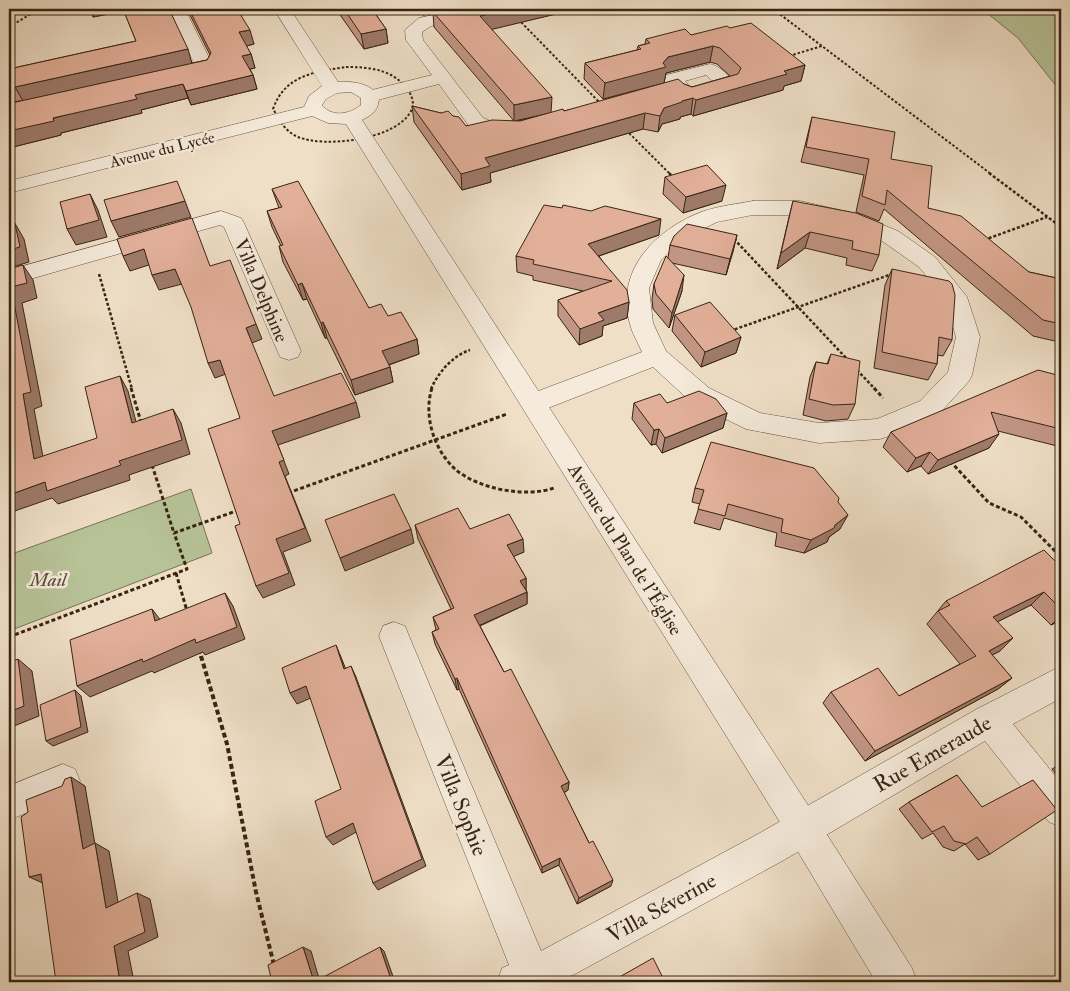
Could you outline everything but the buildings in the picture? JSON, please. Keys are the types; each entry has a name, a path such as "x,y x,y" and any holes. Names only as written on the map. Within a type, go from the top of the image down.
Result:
{"street":[{"path":"158,78 206,68 177,9"},
{"path":"282,9 334,89"},
{"path":"483,9 425,22 413,30 415,40 476,122 494,129 520,129 529,126"},
{"path":"370,96 370,106 351,117 334,118 319,114 313,105 315,100 325,92 334,89 351,87 359,89 370,96 444,78"},
{"path":"661,91 680,86"},
{"name":"Avenue du Lycée","path":"9,187 315,110"},
{"name":"Avenue du Plan de l'Église","path":"351,117 803,828 898,982"},
{"path":"753,208 800,208 846,218 890,236 927,262 956,297 968,336 960,375 930,408 880,428 819,433 756,422 700,395 656,356 641,323 638,288 651,257 676,233 711,216 753,208"},
{"name":"Villa Delphine","path":"9,278 221,218 233,223 289,351"},
{"path":"534,404 656,356"},
{"name":"Villa Sophie","path":"394,636 527,979"},
{"name":"Rue Emeraude","path":"803,828 989,720 1061,681"},
{"path":"989,720 1061,810"},
{"path":"9,803 64,781"},
{"name":"Villa Séverine","path":"527,979 803,828"}],"path":[{"path":"9,27 39,9"},
{"path":"773,9 1061,227"},
{"path":"1054,9 1061,12"},
{"path":"515,16 604,106"},
{"path":"784,57 822,46"},
{"path":"620,124 800,307 902,419"},
{"path":"982,241 1047,217"},
{"path":"94,254 141,424"},
{"path":"728,331 927,262"},
{"path":"495,343 466,352 453,359 435,380 430,402 429,421 436,441 451,465 473,481 511,492 543,492 554,488 549,480"},
{"path":"286,494 534,404"},
{"path":"949,460 989,503 1021,517 1061,557"},
{"path":"9,637 187,569 152,462"},
{"path":"174,533 248,507"},
{"path":"176,573 190,620"},
{"path":"199,649 227,744 256,892 276,973"}],"green space":[{"path":"982,9 1061,9 1061,92 1018,38"},
{"name":"Mail","path":"191,489 212,553 9,631 9,555"}]}
